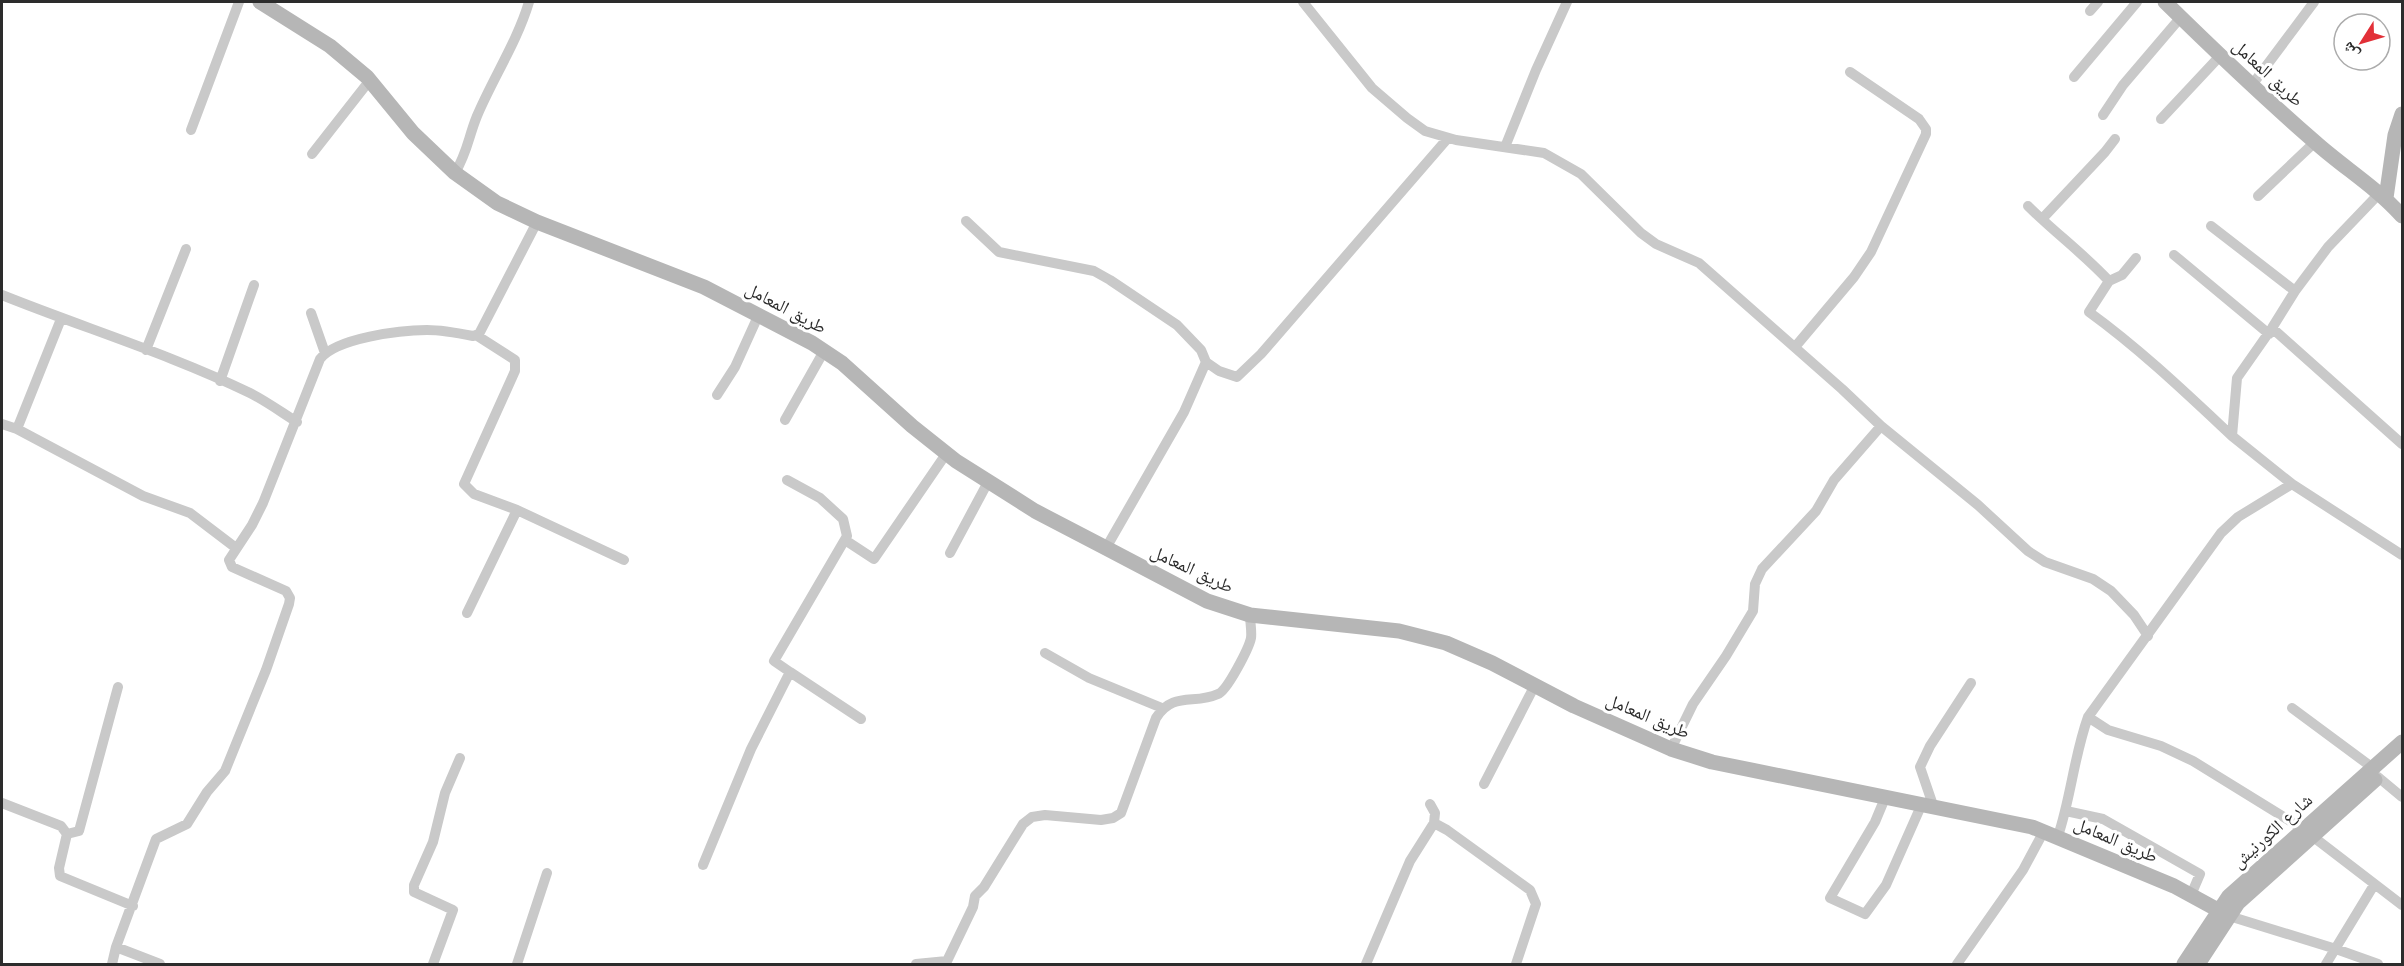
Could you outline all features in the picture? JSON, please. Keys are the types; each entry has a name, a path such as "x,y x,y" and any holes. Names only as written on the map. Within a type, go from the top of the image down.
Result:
{"main road":[{"name":"طريق المعامل","path":"260,2 330,45 370,80 413,133 455,173 497,203 537,222 704,287 759,314 842,363 946,454 988,482 1035,511 1207,601 1250,615 1399,631 1446,643 1574,706 1671,749 1712,762 2051,833 2191,895 2223,913"},
{"name":"طريق المعامل","path":"2165,2 2252,86 2380,198"},
{"path":"2380,198 2395,135 2403,114"},
{"path":"2380,198 2403,216"},
{"path":"2380,198 2403,224"},
{"name":"شارع الكورنيش","path":"2198,964 2229,896 2307,833 2376,772 2403,742"},
{"name":"شارع الكورنيش","path":"2376,772 2403,756"},
{"name":"شارع الكورنيش","path":"2184,964 2223,913"}],"street":[{"path":"191,130 239,2"},
{"path":"455,173 466,155 476,118 524,20 529,2"},
{"path":"1303,2 1372,88 1425,131 1448,138 1544,153 1581,174 1641,233 1656,244 1700,263 1881,426 1978,505 2028,551 2045,562 2093,579 2110,591 2134,615 2148,636"},
{"path":"1505,147 1567,2"},
{"path":"2090,11 2098,2"},
{"path":"2074,77 2137,2"},
{"path":"2252,86 2314,2"},
{"path":"2103,116 2123,85 2181,17"},
{"path":"2161,119 2220,56"},
{"path":"1795,347 1854,278 1871,252 1926,134 1926,129 1919,119 1850,72"},
{"path":"312,154 370,80"},
{"path":"966,221 999,252 1094,271 1110,280 1177,325 1201,350 1206,362 1219,371 1237,376 1261,354 1448,138"},
{"path":"2042,219 2105,153 2115,138"},
{"path":"2258,196 2315,142"},
{"path":"2232,436 2237,378 2295,291 2328,247 2380,198"},
{"path":"2028,206 2093,263 2109,281"},
{"path":"477,335 483,330 537,222"},
{"path":"2211,226 2295,291"},
{"path":"146,350 186,249"},
{"path":"2174,255 2270,331 2403,444"},
{"path":"2136,258 2122,275 2109,281 2089,312 2114,330 2182,388 2232,436 2292,484 2403,555"},
{"path":"220,381 254,285"},
{"path":"2,295 220,381 250,394 297,422"},
{"path":"311,313 325,353"},
{"path":"717,395 735,367 759,314"},
{"path":"17,429 61,319"},
{"path":"112,964 116,947 156,839 187,824 229,763 290,604 286,591 230,565 229,557 252,525 263,503 319,362 325,353 357,341 408,330 441,330 477,335 515,360 515,371 464,484 474,494 517,510 624,560"},
{"path":"785,420 824,351"},
{"path":"1106,548 1184,412 1206,362"},
{"path":"2,424 17,429 143,496 190,513 236,548"},
{"path":"1671,749 1693,704 1753,611 1755,584 1762,568 1816,511 1834,480 1881,426"},
{"path":"845,540 874,559 946,454"},
{"path":"787,480 820,498 843,519 848,536 774,661 861,719"},
{"path":"950,553 988,482"},
{"path":"1959,963 2066,811 2072,769 2088,717 2221,534 2238,517 2292,484"},
{"path":"467,613 517,510"},
{"path":"915,964 942,963 947,960 974,907 975,896 984,887 1016,834 1032,817 1045,815 1101,820 1113,818 1121,813 1156,718 1162,708 1170,702 1215,696 1225,690 1251,640 1250,615"},
{"path":"1045,653 1089,678 1162,708"},
{"path":"704,865 751,749 790,672"},
{"path":"1885,798 1875,822 1830,898 1865,914 1886,885 1928,807 1920,767 1930,746 1971,682"},
{"path":"1484,784 1535,686"},
{"path":"67,834 79,831 118,687"},
{"path":"2292,708 2376,772 2403,797"},
{"path":"2088,717 2108,730 2161,746 2193,761 2307,833 2403,905"},
{"path":"433,964 453,910 414,892 414,885 433,842 445,793 460,758"},
{"path":"2,803 61,826 67,834"},
{"path":"1366,964 1410,861 1434,823 1435,813 1430,804"},
{"path":"2066,811 2103,819 2200,874 2191,895"},
{"path":"1434,823 1530,890 1536,904 1516,964"},
{"path":"67,834 59,868 60,876 133,906"},
{"path":"517,964 547,873"},
{"path":"2326,964 2374,885"},
{"path":"2223,913 2378,964"},
{"path":"116,947 160,964"}]}
